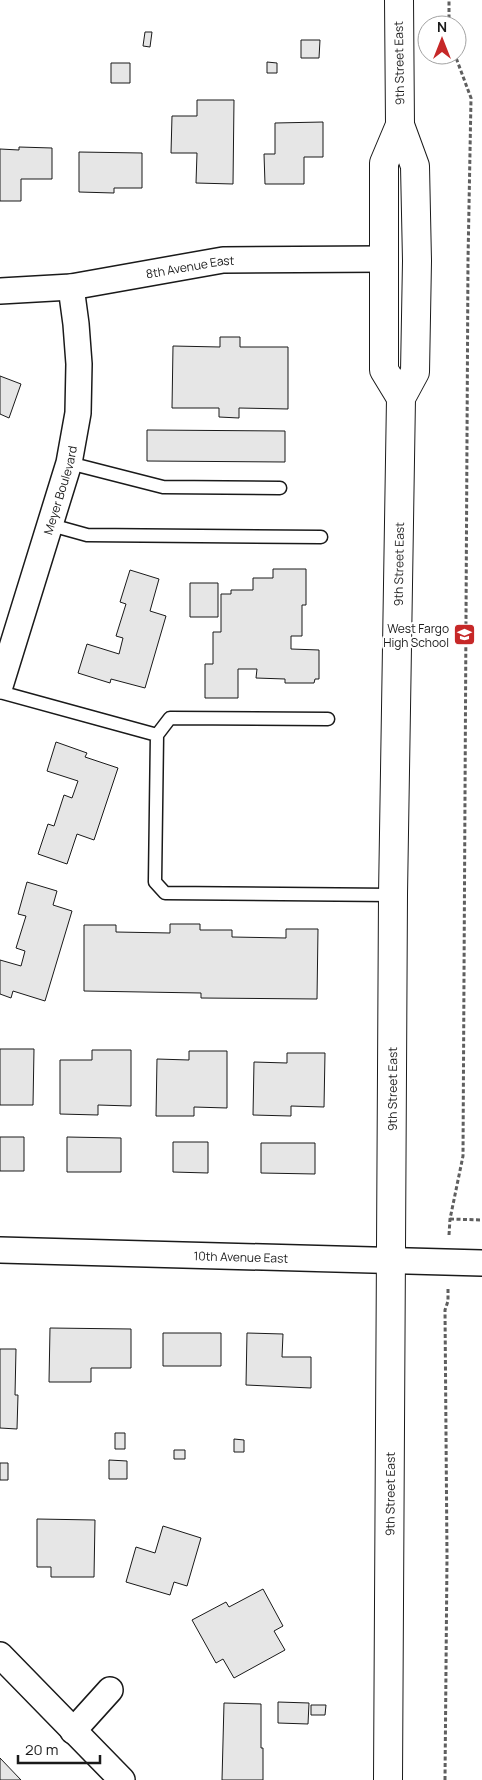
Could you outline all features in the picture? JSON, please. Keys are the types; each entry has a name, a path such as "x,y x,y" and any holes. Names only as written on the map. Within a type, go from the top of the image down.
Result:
{"main road":[{"name":"9th Street East","path":"388,1780 393,895 400,398 415,372 417,261 415,166 400,126 399,0"},
{"name":"9th Street East","path":"400,126 384,163 384,370 400,398"}],"street":[{"name":"8th Avenue East","path":"0,290 71,287 223,260 384,259"},
{"name":"Meyer Boulevard","path":"0,686 69,463 78,413 80,364 71,287"},
{"name":"10th Avenue East","path":"0,1250 482,1263"},
{"path":"0,1655 72,1731 122,1780"},
{"path":"72,1731 110,1690"}],"lane":[{"path":"69,463 164,487 280,488"},
{"path":"51,525 87,535 321,537"},
{"path":"0,692 157,735"},
{"path":"328,719 170,718 157,735 155,882 165,893 393,895"}],"path":[{"path":"449,0 449,15"},
{"path":"459,65 471,98 468,270 463,1156 450,1219 482,1220"},
{"path":"445,1780 447,1558 445,1310 448,1300"}],"building":[{"path":"145,32 152,32 150,47 143,46"},
{"path":"301,40 320,40 319,58 301,58"},
{"path":"267,62 277,63 277,73 267,73"},
{"path":"111,63 130,63 130,83 111,83"},
{"path":"197,100 234,100 233,184 196,183 197,153 171,153 172,116 197,116"},
{"path":"323,122 323,157 304,157 304,184 265,184 264,154 275,154 275,123"},
{"path":"19,147 52,148 52,179 21,179 21,201 0,201 0,149 19,150"},
{"path":"79,152 142,153 142,188 114,188 114,193 79,192"},
{"path":"220,337 240,337 240,347 288,347 288,409 239,408 239,418 219,417 219,408 172,408 173,346 220,347"},
{"path":"0,376 21,384 9,418 0,414"},
{"path":"147,430 285,431 285,462 147,461"},
{"path":"273,569 306,569 306,605 302,605 302,636 291,636 291,649 319,650 319,679 315,679 314,683 285,683 285,679 256,678 257,669 238,669 238,698 205,698 205,664 213,664 213,632 221,632 221,594 231,594 231,590 253,590 253,578 273,578"},
{"path":"130,570 159,579 150,611 166,616 145,688 111,679 110,683 78,673 87,644 119,654 123,638 116,636 126,604 120,602"},
{"path":"190,583 218,583 218,617 190,617"},
{"path":"56,742 87,753 85,757 118,768 94,840 77,834 67,864 38,854 48,824 54,826 64,795 72,798 78,781 47,771"},
{"path":"27,882 57,891 53,905 72,911 45,1001 13,991 11,998 0,994 0,960 21,966 25,951 16,948 26,916 18,914"},
{"path":"170,924 200,924 200,930 232,930 232,937 286,938 286,929 318,929 317,999 201,998 201,993 84,991 84,925 116,925 116,932 170,933"},
{"path":"0,1049 34,1049 33,1105 0,1105"},
{"path":"92,1050 131,1050 131,1106 98,1105 98,1115 60,1114 60,1060 92,1060"},
{"path":"189,1051 227,1051 227,1108 194,1107 194,1116 156,1116 157,1059 189,1060"},
{"path":"287,1053 325,1053 324,1107 291,1106 291,1116 253,1115 254,1062 287,1063"},
{"path":"0,1137 24,1137 24,1171 0,1171"},
{"path":"67,1137 121,1138 121,1172 67,1172"},
{"path":"173,1142 208,1142 208,1173 173,1172"},
{"path":"261,1143 315,1143 315,1174 261,1173"},
{"path":"50,1328 131,1329 131,1368 91,1368 91,1382 49,1382"},
{"path":"163,1333 221,1333 221,1366 163,1366"},
{"path":"247,1333 283,1334 282,1357 311,1357 311,1388 246,1385"},
{"path":"0,1349 16,1349 15,1395 18,1395 17,1429 0,1428"},
{"path":"115,1433 125,1433 125,1449 115,1449"},
{"path":"234,1439 244,1440 244,1452 234,1452"},
{"path":"174,1450 185,1450 185,1459 174,1459"},
{"path":"109,1460 127,1461 127,1479 109,1479"},
{"path":"0,1463 8,1463 8,1480 0,1480"},
{"path":"37,1519 95,1520 94,1577 51,1577 51,1567 37,1567"},
{"path":"163,1526 201,1538 187,1586 174,1582 170,1595 126,1582 136,1547 155,1553"},
{"path":"263,1589 283,1626 274,1631 285,1650 234,1678 223,1659 216,1663 192,1620 226,1602 229,1607"},
{"path":"278,1702 309,1703 308,1724 278,1723"},
{"path":"224,1703 261,1704 263,1780 222,1780"},
{"path":"311,1705 326,1705 325,1715 311,1715"},
{"path":"0,1758 21,1780 0,1780"}],"place":[{"name":"West Fargo High School","path":"465,635"}]}
